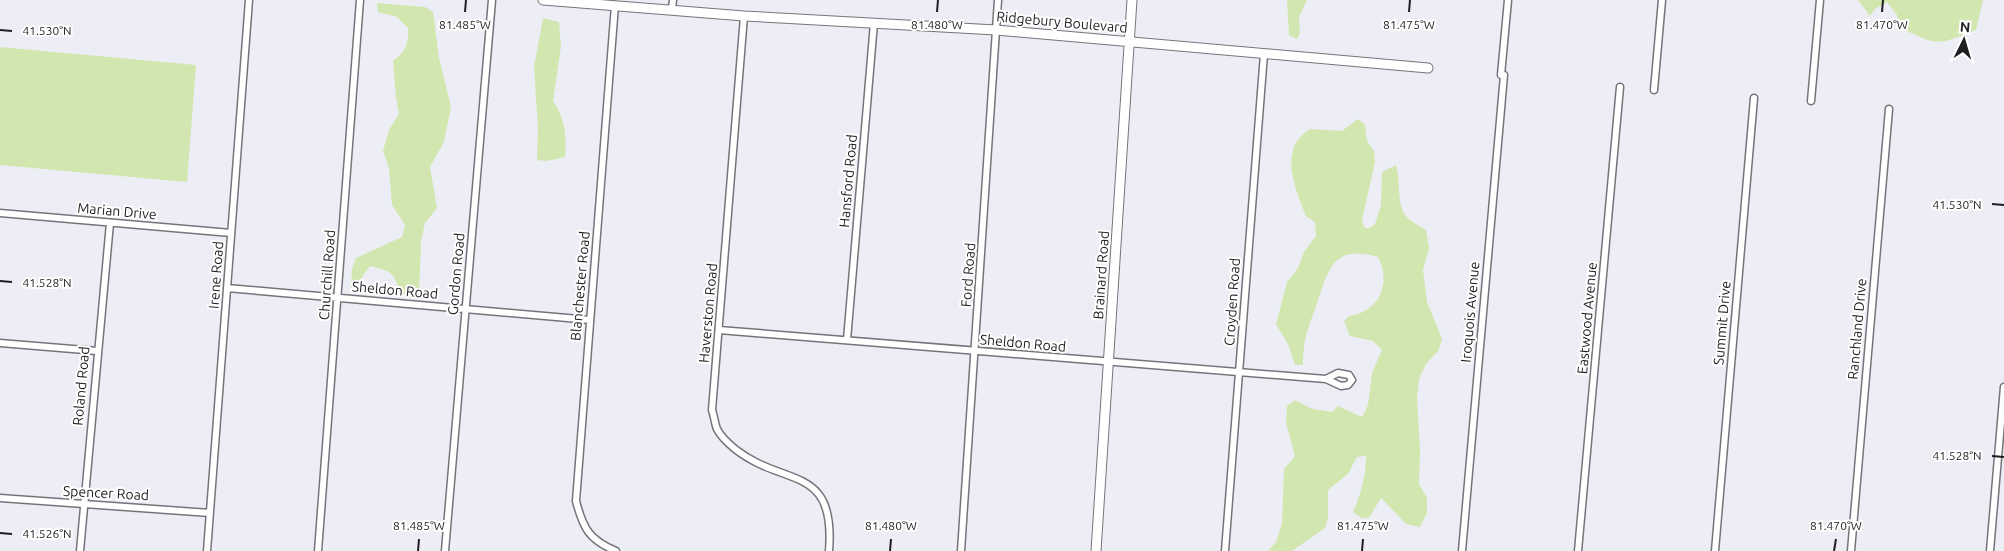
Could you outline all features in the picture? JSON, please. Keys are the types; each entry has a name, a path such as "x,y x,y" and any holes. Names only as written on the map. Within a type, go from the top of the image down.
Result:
{"street":[{"name":"Irene Road","path":"207,551 249,0"},
{"name":"Churchill Road","path":"318,551 360,0"},
{"name":"Gordon Road","path":"445,551 492,0"},
{"name":"Ridgebury Boulevard","path":"543,0 615,5 672,4 744,16 996,30 1428,68"},
{"name":"Ford Road","path":"961,551 998,0"},
{"name":"Brainard Road","path":"1096,551 1132,0"},
{"name":"Iroquois Avenue","path":"1462,551 1508,0"},
{"path":"1654,90 1662,0"},
{"path":"1811,101 1820,0"},
{"name":"Blanchester Road","path":"615,5 576,501 582,522 591,537 616,551"},
{"name":"Haverston Road","path":"744,16 712,410 718,430 728,444 747,458 804,481 819,493 827,510 829,551"},
{"name":"Hansford Road","path":"847,340 874,23"},
{"name":"Croyden Road","path":"1225,551 1264,54"},
{"name":"Eastwood Avenue","path":"1578,551 1620,87"},
{"name":"Summit Drive","path":"1715,551 1754,98"},
{"name":"Ranchland Drive","path":"1851,551 1889,110"},
{"name":"Marian Drive","path":"0,213 232,233"},
{"name":"Roland Road","path":"80,551 96,351 110,223"},
{"name":"Sheldon Road","path":"227,288 590,320"},
{"name":"Sheldon Road","path":"719,330 1109,363 1326,379"},
{"path":"0,343 96,351"},
{"path":"1990,551 2004,387"},
{"name":"Spencer Road","path":"0,498 84,506 210,513"}],"green space":[{"path":"1287,0 1307,0 1299,17 1300,34 1297,39 1289,35"},
{"path":"1858,0 1983,0 1976,30 1952,39 1937,42 1922,38 1899,27 1897,15 1887,2 1875,9 1870,16"},
{"path":"377,3 425,7 433,12 439,58 451,107 444,142 430,167 437,208 425,223 421,242 419,295 410,298 401,293 391,274 383,269 370,266 360,280 357,293 351,290 352,269 356,258 402,237 405,225 392,205 389,168 383,151 389,130 399,114 393,61 406,46 408,28 397,17 378,12"},
{"path":"543,18 559,22 561,46 553,101 563,121 566,142 565,157 547,161 537,160 538,128 534,67"},
{"path":"0,47 196,65 187,182 0,165"},
{"path":"1358,119 1365,125 1367,141 1374,151 1375,162 1362,220 1364,227 1368,229 1375,224 1381,205 1382,172 1396,165 1403,211 1410,220 1426,230 1429,248 1423,270 1427,302 1442,339 1438,351 1426,364 1419,379 1417,397 1420,450 1419,484 1427,498 1427,513 1420,527 1406,524 1381,498 1369,518 1362,518 1353,512 1362,485 1366,463 1366,456 1357,457 1348,474 1328,490 1328,518 1325,528 1292,551 1268,551 1276,542 1282,524 1284,469 1295,456 1286,423 1287,406 1295,400 1312,409 1332,412 1338,406 1362,417 1368,405 1372,373 1382,350 1373,341 1350,336 1344,321 1349,316 1368,309 1380,295 1384,277 1378,257 1350,254 1340,258 1333,264 1308,330 1303,365 1295,365 1288,344 1276,324 1287,282 1298,268 1304,252 1316,236 1315,222 1306,216 1294,180 1291,161 1296,143 1310,129 1342,131"}]}
